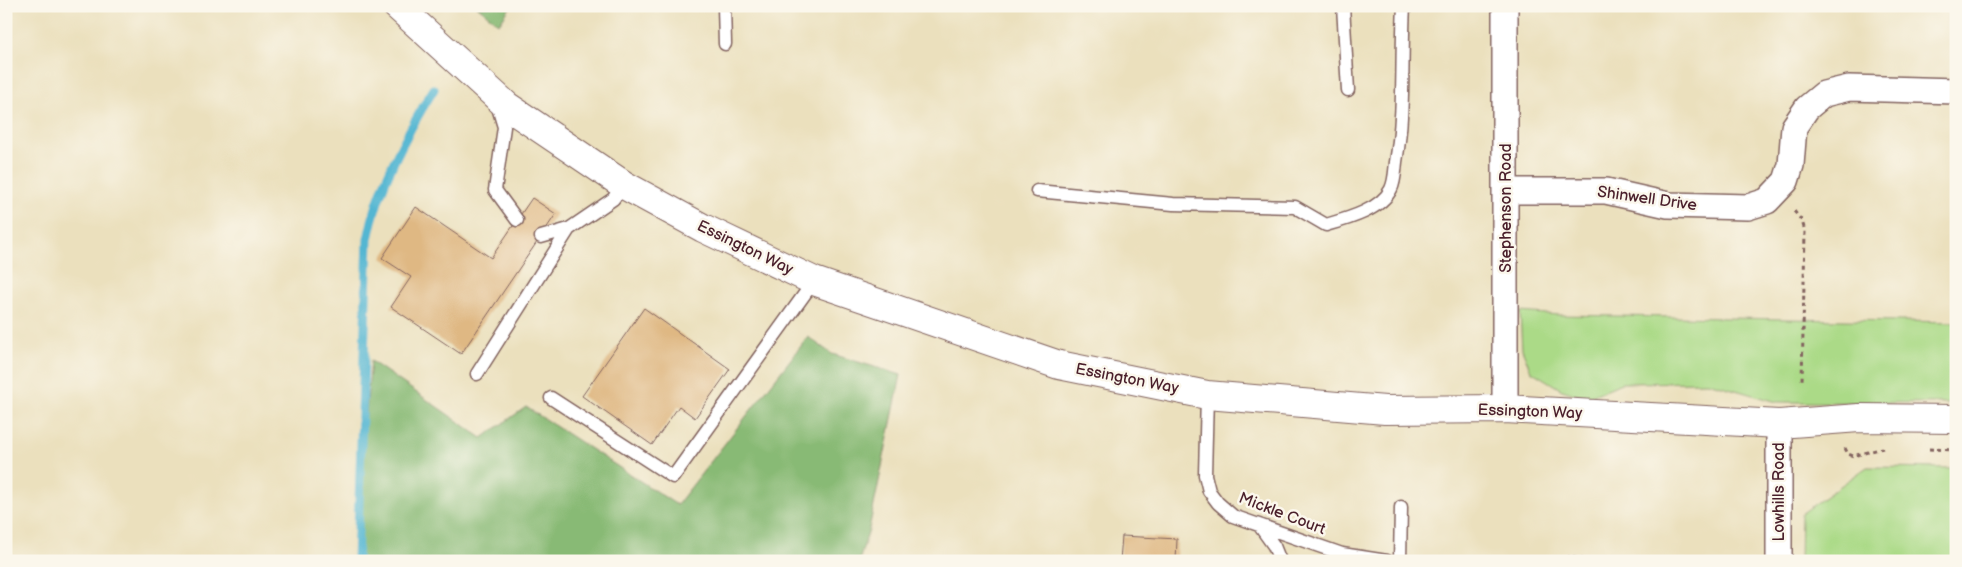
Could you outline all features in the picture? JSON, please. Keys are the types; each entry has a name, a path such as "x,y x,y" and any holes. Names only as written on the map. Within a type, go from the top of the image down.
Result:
{"street":[{"name":"Essington Way","path":"397,6 507,106 624,185 703,228 814,281 1058,365 1207,395 1385,410 1504,409 1779,424 1859,418 1956,419"},
{"name":"Stephenson Road","path":"1504,409 1505,6"},
{"path":"1778,192 1786,181 1791,165 1794,127 1807,108 1824,94 1850,88 1956,91"},
{"name":"Shinwell Drive","path":"1506,191 1606,191 1668,205 1699,208 1748,208 1767,201 1778,192"},
{"name":"Lowhills Road","path":"1779,424 1779,561"}],"lane":[{"path":"724,6 725,44"},
{"path":"1343,6 1348,90"},
{"path":"1036,191 1173,204 1294,207 1326,225 1348,219 1372,206 1392,188 1401,135 1404,6"},
{"path":"493,94 504,127 496,190 517,220"},
{"path":"541,236 569,229 613,199 624,185"},
{"path":"477,374 569,229"},
{"path":"550,398 673,476 814,281"},
{"name":"Mickle Court","path":"1207,395 1205,475 1209,491 1218,504 1233,516 1342,554 1387,561"},
{"path":"1400,561 1401,507"},
{"path":"1259,525 1274,546 1280,561"}],"path":[{"path":"1778,192 1802,221 1805,231 1802,382"}],"green space":[{"path":"477,6 511,6 499,24"},
{"path":"1520,312 1559,315 1956,322 1956,403 1777,402 1708,382 1621,383 1587,398 1562,390 1531,371 1522,349"},
{"path":"808,337 832,354 901,375 869,529 859,561 357,561 359,485 371,361 482,438 526,407 677,505"},
{"path":"1867,467 1956,468 1956,561 1800,561 1801,514"}],"building":[{"path":"532,198 556,214 461,354 391,307 411,277 382,258 416,207 491,258"},
{"path":"644,308 730,369 695,418 679,406 652,445 582,396"},
{"path":"1122,536 1177,539 1176,561 1120,561"},
{"path":"1568,556 1593,560 1593,561 1568,561"}],"waterway":[{"path":"357,561 368,239 379,200 394,161 434,89"}]}
